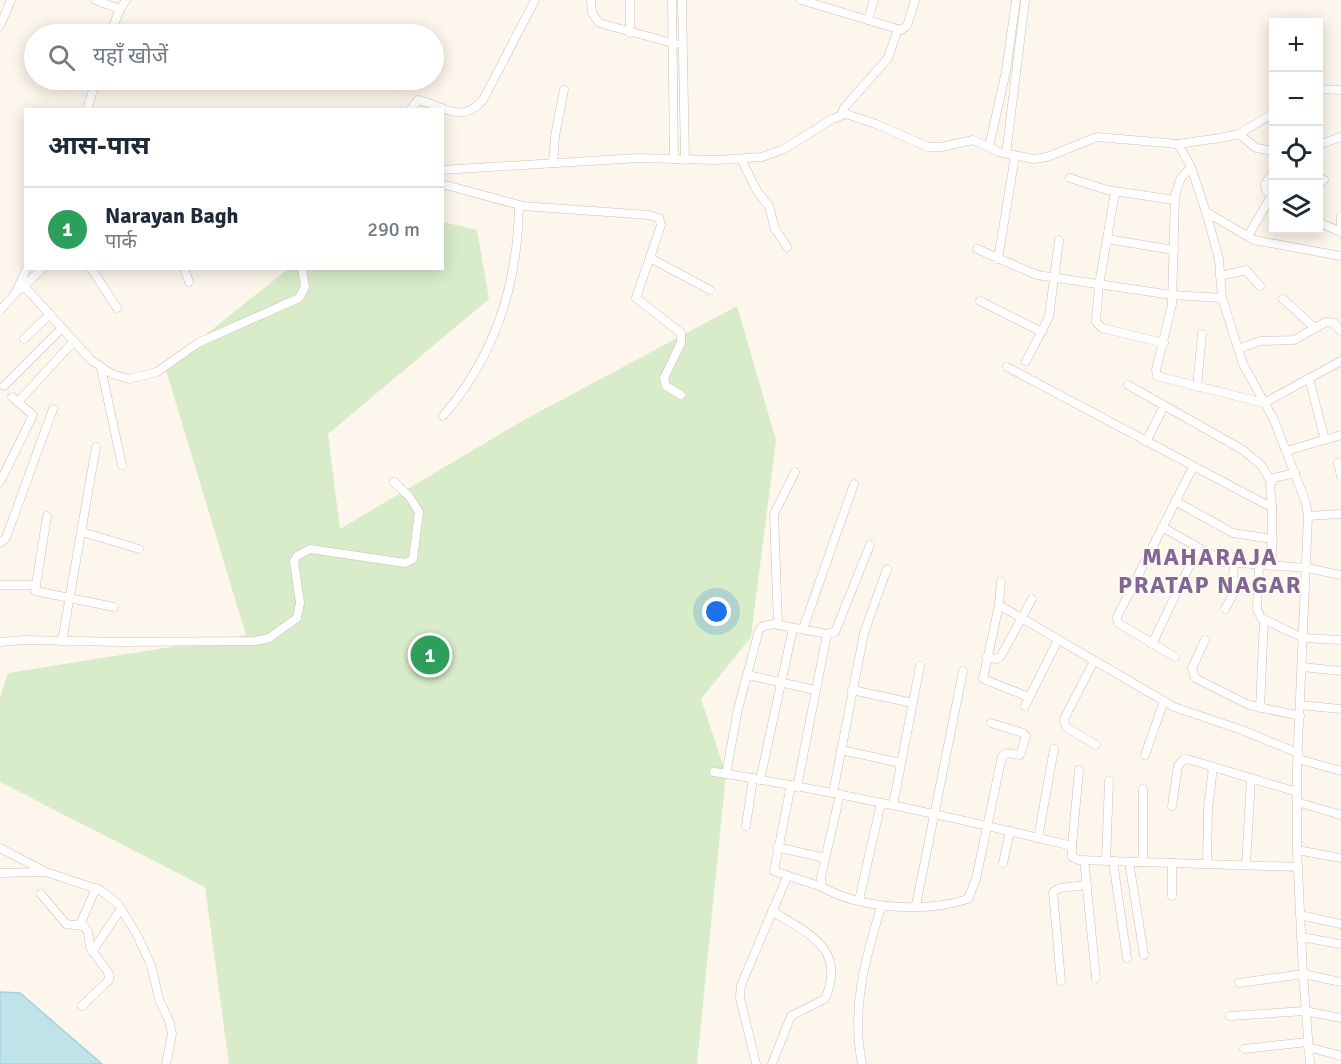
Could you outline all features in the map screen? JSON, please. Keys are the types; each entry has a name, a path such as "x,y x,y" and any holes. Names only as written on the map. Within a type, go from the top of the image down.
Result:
{"street":[{"path":"0,26 11,0"},
{"path":"95,0 120,9"},
{"path":"114,24 126,0"},
{"path":"444,108 463,114 476,108 483,100 535,0"},
{"path":"591,0 594,20 630,33 683,45"},
{"path":"630,0 630,33"},
{"path":"672,0 674,159"},
{"path":"682,0 685,160"},
{"path":"801,0 829,4 898,29 907,26 915,0"},
{"path":"868,20 874,0"},
{"path":"989,147 1003,85 1016,2 1026,2 1013,88 1010,155 998,259"},
{"path":"444,170 638,158 685,160 762,157 784,149 840,115 888,58 898,29"},
{"path":"1010,45 1019,46"},
{"path":"1003,85 1013,88"},
{"path":"1323,88 1341,90"},
{"path":"88,108 93,90"},
{"path":"553,163 555,136 564,90"},
{"path":"412,108 418,100 444,108"},
{"path":"840,115 857,117 928,147 940,147 973,140 1010,155 1034,159 1047,157 1087,139 1105,136 1178,144 1239,134 1269,116"},
{"path":"1239,134 1256,148 1269,151"},
{"path":"1323,143 1341,137"},
{"path":"1178,144 1191,167 1220,259 1222,298 1242,364 1264,403 1286,451 1308,516 1297,802 1301,937 1310,1064"},
{"path":"741,159 757,191 769,206 775,230 787,247"},
{"path":"1191,167 1176,187 1172,295 1164,343 1156,370 1157,376 1264,403 1341,361"},
{"path":"1070,178 1115,192 1175,200"},
{"path":"444,185 519,205 656,215 661,225 636,298 675,325 681,333 681,343 664,378 666,386 681,395"},
{"path":"1115,192 1099,285 1096,318 1098,326 1164,343"},
{"path":"1248,236 1269,202"},
{"path":"443,417 460,396 494,336 517,261 519,205"},
{"path":"1206,212 1263,243 1341,256"},
{"path":"1323,224 1341,231 1341,216"},
{"path":"1107,239 1174,250"},
{"path":"1026,362 1049,317 1056,279 1059,240"},
{"path":"977,249 1025,272 1056,279 1172,295 1222,298"},
{"path":"650,258 710,290"},
{"path":"15,294 26,270"},
{"path":"0,310 41,270"},
{"path":"92,270 117,308"},
{"path":"185,270 189,282"},
{"path":"24,286 101,368 129,379 157,372 198,344 299,298 305,287 302,270"},
{"path":"1220,276 1246,270 1260,286"},
{"path":"1283,299 1315,328"},
{"path":"980,301 1042,332"},
{"path":"24,339 50,314"},
{"path":"1238,349 1260,341 1294,340 1330,322 1341,331"},
{"path":"4,386 62,328"},
{"path":"1197,387 1202,334"},
{"path":"0,482 33,416 15,400 74,341"},
{"path":"1007,367 1258,502 1272,506"},
{"path":"101,368 122,465"},
{"path":"1309,378 1325,440"},
{"path":"1128,385 1243,450 1262,466 1271,482 1272,566"},
{"path":"1146,442 1164,406"},
{"path":"0,543 52,409"},
{"path":"1286,451 1341,435"},
{"path":"62,641 96,447"},
{"path":"1338,463 1341,476"},
{"path":"1175,657 1118,623 1117,617 1193,467"},
{"path":"778,625 774,514 795,472"},
{"path":"1271,482 1279,476 1295,474"},
{"path":"0,642 244,641 269,638 297,618 300,603 294,567 297,556 303,551 310,549 405,563 413,559 419,512 409,496 394,482"},
{"path":"803,629 854,484"},
{"path":"1175,501 1233,533 1273,539"},
{"path":"1308,516 1341,514"},
{"path":"47,516 34,585 37,592 114,607"},
{"path":"1162,527 1217,558 1234,563 1307,568 1341,575"},
{"path":"82,532 139,549"},
{"path":"726,774 759,630 768,624 827,634 837,629 870,544"},
{"path":"1152,644 1198,548"},
{"path":"1225,609 1232,596 1234,563"},
{"path":"1259,565 1257,612 1264,619 1303,638 1341,640"},
{"path":"822,887 820,881 836,794 840,750 852,690 864,633 887,569"},
{"path":"1001,582 999,605 982,676 985,681 1029,697"},
{"path":"0,585 34,585"},
{"path":"986,657 999,659 1032,599"},
{"path":"999,605 1164,701 1298,756 1341,771"},
{"path":"1260,708 1264,619"},
{"path":"746,826 793,628"},
{"path":"827,634 794,786 777,847 774,871 881,907 939,905 968,899 974,888 1002,756 1007,753 1020,755 1026,736 991,723"},
{"path":"1024,706 1058,640"},
{"path":"1205,640 1192,668 1192,675 1260,708 1300,716"},
{"path":"1094,661 1064,719 1066,726 1096,744"},
{"path":"893,805 920,666"},
{"path":"1302,666 1341,671"},
{"path":"916,905 963,671"},
{"path":"748,675 815,690"},
{"path":"852,690 913,703"},
{"path":"1145,755 1164,701"},
{"path":"1300,705 1341,709"},
{"path":"1038,838 1054,749"},
{"path":"840,750 901,763"},
{"path":"1172,806 1179,762 1187,759 1297,792"},
{"path":"1207,864 1208,809 1213,767"},
{"path":"1079,771 1072,857 1084,860 1129,862 1298,867"},
{"path":"714,772 893,805 1072,846"},
{"path":"1246,865 1251,778"},
{"path":"1109,781 1109,861 1127,958"},
{"path":"1143,789 1143,862"},
{"path":"1297,802 1341,814"},
{"path":"859,900 881,803"},
{"path":"1003,863 1010,831"},
{"path":"777,847 825,858"},
{"path":"0,848 46,872 108,894 121,909 151,965 159,999 170,1023 172,1034 166,1064"},
{"path":"1298,850 1341,858"},
{"path":"1084,860 1096,978"},
{"path":"1129,862 1144,955"},
{"path":"1172,863 1172,896"},
{"path":"0,873 46,872"},
{"path":"756,1064 740,992 787,877"},
{"path":"1061,981 1053,892 1060,888 1087,885"},
{"path":"82,1006 109,980 109,974 93,952 88,932 81,919 96,888"},
{"path":"41,894 56,908 66,924 83,926"},
{"path":"862,1064 858,1039 861,977 881,907"},
{"path":"93,952 121,909"},
{"path":"772,911 819,942 830,959 831,975 825,999 791,1016 772,1064"},
{"path":"1300,915 1341,924"},
{"path":"1301,937 1341,944"},
{"path":"1239,983 1303,974 1341,982"},
{"path":"1230,1016 1305,1011 1341,1018"},
{"path":"1244,1049 1307,1045 1341,1056"}],"green space":[{"path":"444,222 477,230 489,299 328,434 340,529 524,420 737,306 776,440 751,637 701,699 726,774 697,1064 229,1064 205,887 0,782 0,698 8,673 246,635 165,367 287,270 444,270"}],"water":[{"path":"0,992 20,993 102,1064 0,1064"}],"place":[{"name":"Narayan Bagh","path":"430,655"}],"district":[{"name":"MAHARAJA PRATAP NAGAR","path":"1210,571"}]}
